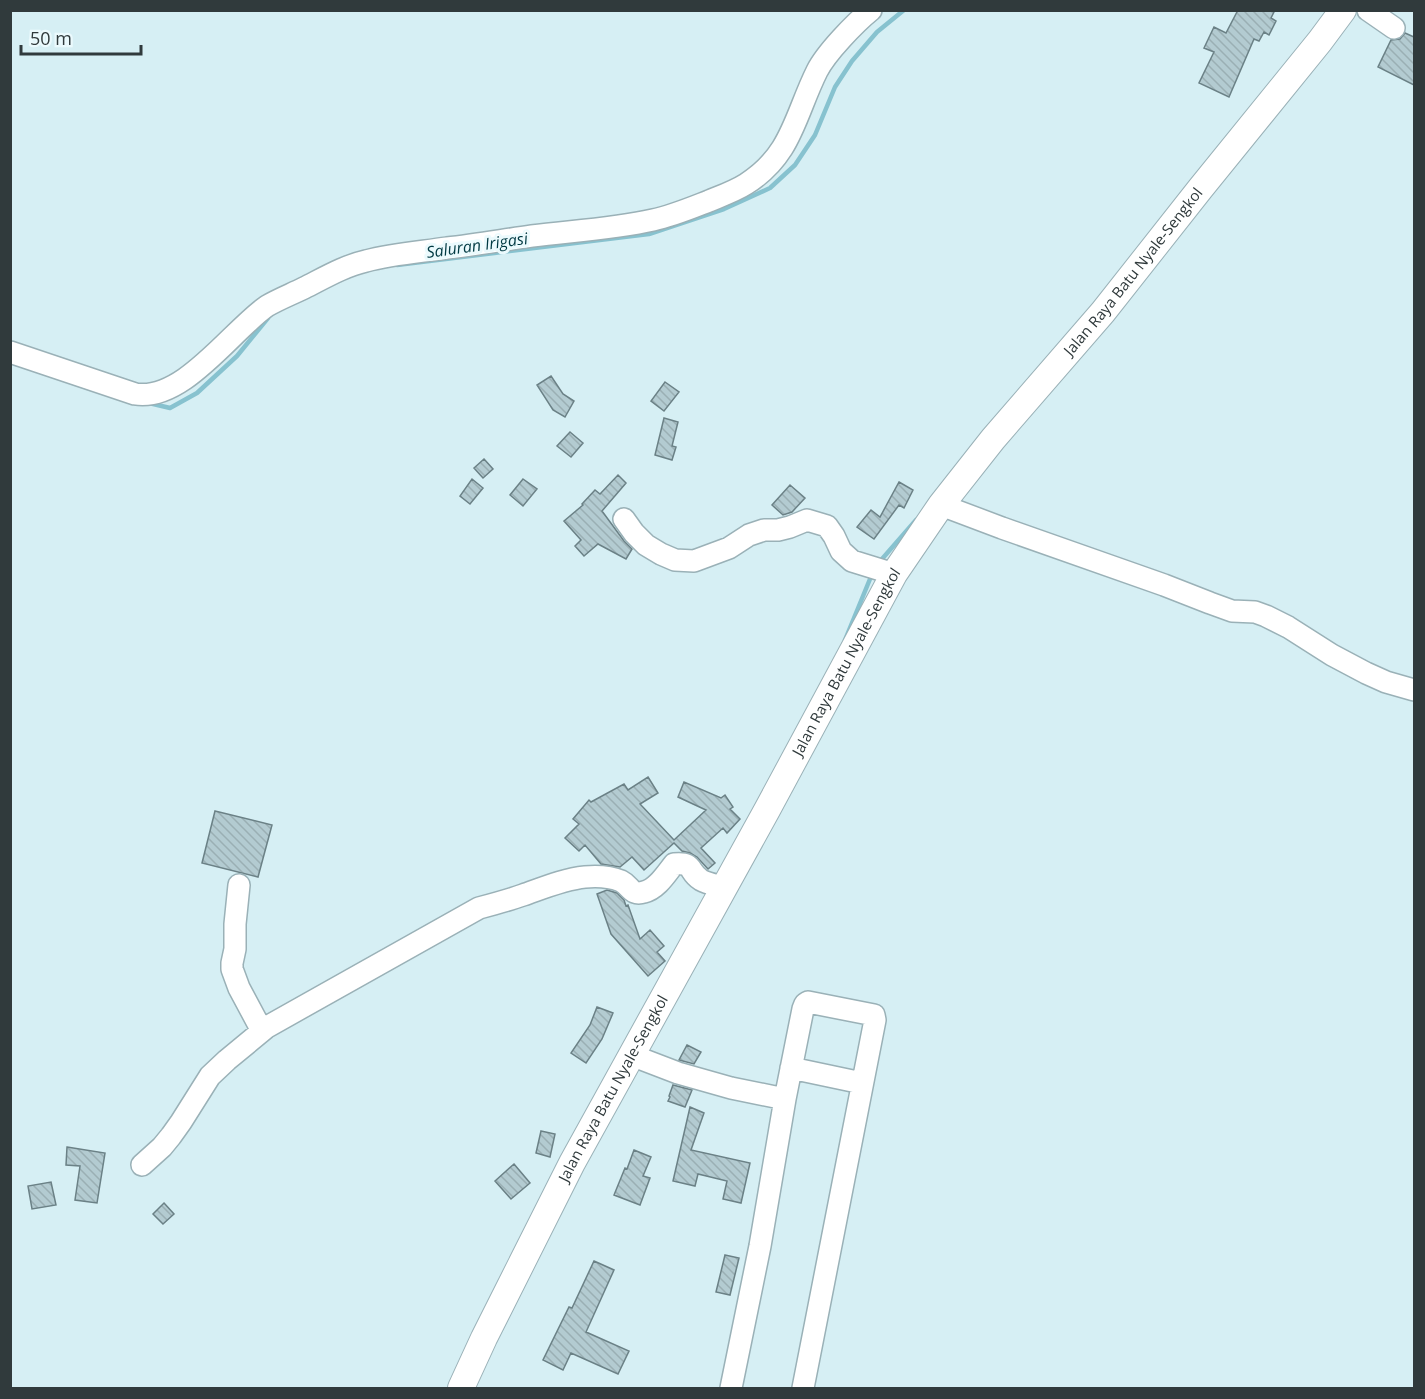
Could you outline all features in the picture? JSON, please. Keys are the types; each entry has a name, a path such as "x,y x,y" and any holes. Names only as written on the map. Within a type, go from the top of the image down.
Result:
{"main road":[{"name":"Jalan Raya Batu Nyale-Sengkol","path":"461,1389 484,1338 572,1163 894,574 941,505 993,439 1103,312 1343,10"}],"street":[{"path":"10,352 135,394 153,394 178,384 195,371 266,307 339,270 366,260 655,220 706,202 743,186 766,170 788,140 818,69 833,48 871,10"},
{"path":"1368,10 1394,28"},
{"path":"941,505 1232,611 1255,612 1266,616 1366,673 1386,682 1414,690"},
{"path":"624,519 646,545 661,554 675,560 694,561 729,548 749,535 764,530 790,528 807,520 827,526 841,551 852,561 894,574"},
{"path":"142,1165 171,1136 210,1076 267,1027 479,908 584,877 623,882 632,891 639,893 655,886 674,864 684,863 703,881 724,887"},
{"path":"239,885 232,969 239,988 262,1031"},
{"path":"731,1389 760,1246 791,1068 807,1002 874,1015 875,1020 803,1389"},
{"path":"631,1055 678,1073 785,1100"},
{"path":"791,1068 862,1083"}],"building":[{"path":"1238,10 1275,10 1271,18 1276,21 1269,35 1264,32 1259,41 1254,39 1229,97 1199,83 1214,52 1204,48 1214,27 1226,33"},
{"path":"1405,33 1414,37 1414,85 1378,67 1391,40 1400,39"},
{"path":"551,376 563,394 574,401 565,417 553,410 537,385"},
{"path":"665,382 679,392 664,411 651,401"},
{"path":"664,418 678,422 672,446 676,447 672,460 655,455"},
{"path":"570,432 583,443 571,457 557,446"},
{"path":"484,459 493,469 483,478 474,468"},
{"path":"618,475 626,483 602,511 632,549 626,559 598,544 584,556 575,546 581,540 564,521 583,505 595,490 600,494"},
{"path":"472,479 483,488 470,504 460,496"},
{"path":"523,479 537,489 523,506 510,495"},
{"path":"899,482 913,490 904,508 899,505 874,539 857,527 871,510 880,517"},
{"path":"790,485 805,498 792,512 783,515 772,505"},
{"path":"648,777 658,793 640,804 674,840 706,810 678,797 684,782 721,798 725,795 733,807 730,809 740,819 727,833 723,828 701,848 715,863 708,869 697,857 682,851 674,843 644,870 632,857 620,867 601,864 585,845 579,851 565,838 579,824 573,819 589,800 591,802 624,784 628,790"},
{"path":"215,811 272,825 258,877 202,863"},
{"path":"607,890 617,893 626,906 628,905 640,939 650,930 664,946 657,952 665,961 648,976 611,934 597,894"},
{"path":"597,1007 613,1013 602,1039 586,1063 571,1053 590,1025"},
{"path":"687,1045 701,1052 694,1064 679,1060"},
{"path":"673,1085 692,1090 685,1107 668,1101"},
{"path":"690,1107 704,1113 691,1150 750,1163 741,1203 723,1199 727,1181 698,1174 695,1186 673,1181"},
{"path":"541,1131 555,1134 550,1157 536,1153"},
{"path":"67,1147 105,1153 97,1203 75,1200 80,1166 66,1165"},
{"path":"634,1150 651,1157 643,1176 650,1178 640,1205 614,1195"},
{"path":"514,1164 530,1183 511,1199 495,1181"},
{"path":"51,1182 56,1205 32,1209 28,1186"},
{"path":"164,1203 174,1214 163,1224 153,1214"},
{"path":"725,1255 739,1258 730,1295 716,1292"},
{"path":"594,1261 614,1270 586,1332 629,1351 618,1374 571,1353 563,1370 543,1360 569,1307 572,1308"}],"waterway":[{"name":"Saluran Irigasi","path":"397,265 649,234 724,209 770,188 795,165 815,135 835,87 852,61 877,32 904,10"},
{"name":"Saluran Irigasi","path":"149,403 170,408 197,393 237,356 268,318"},
{"path":"882,559 916,520"},
{"path":"845,640 870,579"}]}
